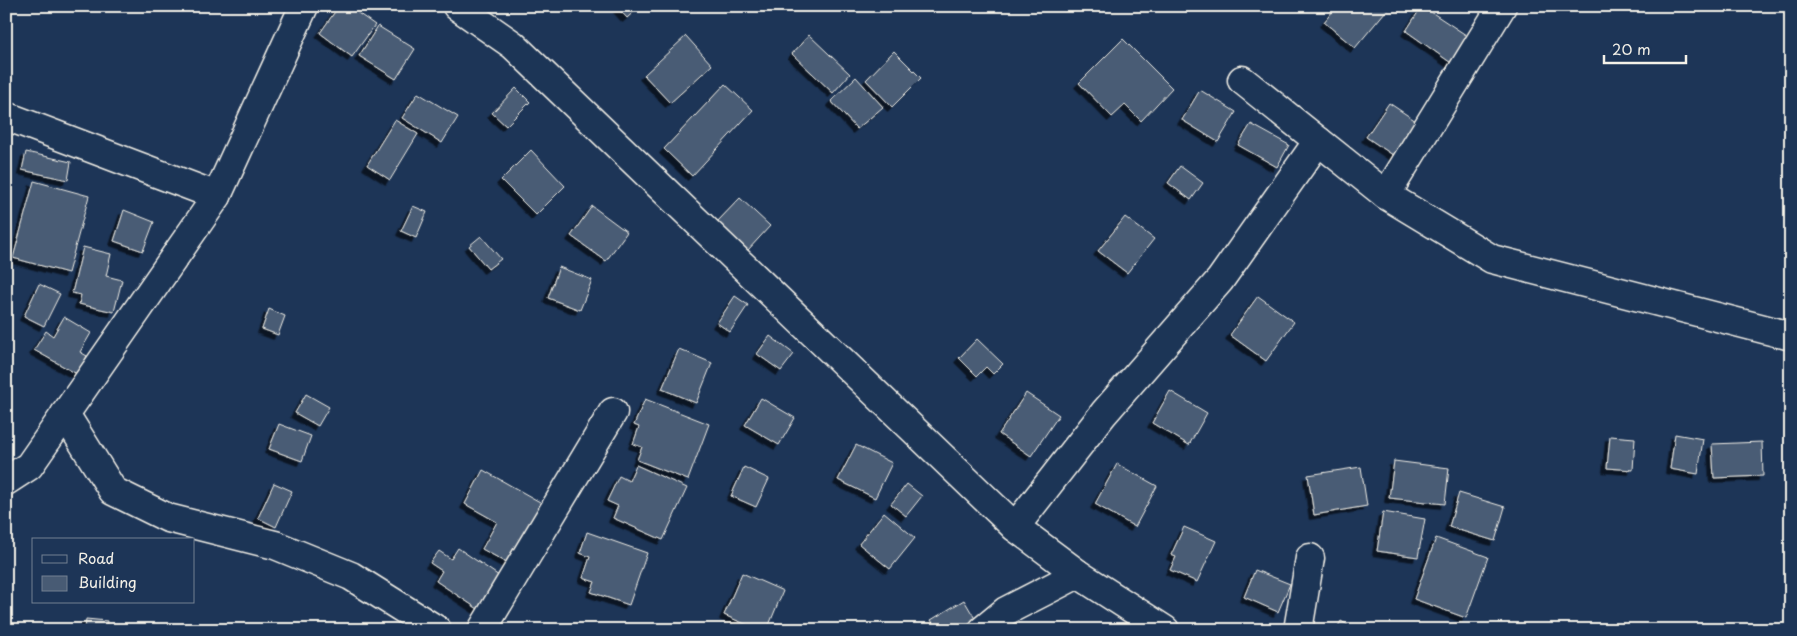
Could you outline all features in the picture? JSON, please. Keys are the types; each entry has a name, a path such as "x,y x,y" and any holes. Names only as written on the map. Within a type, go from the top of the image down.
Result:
{"street":[{"path":"6,481 29,466 217,196 304,6"},
{"path":"457,6 513,44 1015,527 1078,574 1165,630"},
{"path":"1386,195 1502,6"},
{"path":"1242,80 1386,195 1492,259 1791,336"},
{"path":"6,116 217,196"},
{"path":"1015,527 1104,413 1220,280 1318,141"},
{"path":"482,630 613,412"},
{"path":"66,414 113,491 168,518 274,545 351,576 437,630"},
{"path":"1298,630 1310,558"},
{"path":"983,630 1006,611 1078,574"}],"building":[{"path":"339,6 348,6 375,25 352,57 320,33"},
{"path":"616,6 640,6 627,18"},
{"path":"1337,6 1390,6 1355,48 1324,22"},
{"path":"1422,6 1472,39 1454,65 1406,31"},
{"path":"378,26 415,49 396,79 359,56"},
{"path":"809,35 850,74 833,93 792,54"},
{"path":"686,36 712,65 670,103 644,75"},
{"path":"1123,39 1172,88 1141,121 1125,105 1112,117 1079,83"},
{"path":"894,51 921,78 892,107 866,80"},
{"path":"856,77 883,107 857,129 831,101"},
{"path":"725,84 753,110 692,176 664,149"},
{"path":"516,88 530,102 506,126 492,113"},
{"path":"1200,90 1236,112 1218,142 1182,120"},
{"path":"418,93 458,117 442,143 402,118"},
{"path":"1389,103 1422,125 1399,159 1366,137"},
{"path":"395,120 418,134 390,180 367,165"},
{"path":"1251,124 1289,145 1277,167 1238,145"},
{"path":"531,150 565,186 536,215 501,180"},
{"path":"26,152 71,162 68,180 22,170"},
{"path":"1180,166 1203,183 1191,200 1168,183"},
{"path":"34,181 89,196 68,273 13,258"},
{"path":"740,198 770,226 748,250 717,222"},
{"path":"413,206 427,212 416,238 401,231"},
{"path":"592,206 627,232 606,261 571,236"},
{"path":"124,210 154,222 143,251 114,241"},
{"path":"1125,217 1154,239 1127,273 1098,251"},
{"path":"481,236 501,259 488,269 469,246"},
{"path":"83,247 111,254 106,276 122,280 114,312 79,304 81,295 72,293"},
{"path":"559,267 592,280 580,310 548,298"},
{"path":"39,284 60,294 44,326 24,316"},
{"path":"735,296 748,305 730,332 717,323"},
{"path":"1258,296 1294,322 1266,361 1230,335"},
{"path":"269,309 285,316 278,335 262,329"},
{"path":"64,317 91,333 80,352 87,356 77,374 34,350 46,331 53,336"},
{"path":"770,336 794,354 781,371 757,354"},
{"path":"977,339 1003,364 993,374 986,367 977,376 959,358"},
{"path":"679,349 712,363 696,403 662,389"},
{"path":"1170,391 1207,413 1189,445 1152,423"},
{"path":"1026,393 1059,415 1031,456 999,434"},
{"path":"306,394 329,407 318,426 295,413"},
{"path":"761,398 795,418 779,445 745,425"},
{"path":"645,399 709,424 688,480 637,460 642,447 633,444 639,427 634,425"},
{"path":"279,424 311,436 302,461 269,449"},
{"path":"1675,434 1703,439 1698,474 1670,469"},
{"path":"1610,436 1635,438 1633,470 1607,468"},
{"path":"1762,442 1763,476 1714,478 1712,444"},
{"path":"856,445 892,463 875,498 838,480"},
{"path":"1394,461 1449,468 1445,504 1389,498"},
{"path":"1117,464 1157,486 1135,527 1095,504"},
{"path":"636,465 687,488 663,540 613,518 618,506 607,501 619,476 629,481"},
{"path":"744,467 769,479 756,507 731,496"},
{"path":"1361,467 1367,506 1314,515 1308,475"},
{"path":"483,470 547,506 513,566 482,549 497,522 465,504"},
{"path":"274,483 292,491 276,527 258,518"},
{"path":"907,484 922,496 906,516 891,504"},
{"path":"1459,493 1505,507 1495,541 1449,527"},
{"path":"884,512 915,538 890,569 859,544"},
{"path":"1383,512 1425,519 1418,557 1377,551"},
{"path":"1184,527 1216,541 1197,582 1170,570 1176,557 1171,555"},
{"path":"587,532 647,553 629,605 591,592 595,582 583,578 590,557 580,553"},
{"path":"1436,538 1488,557 1466,618 1414,599"},
{"path":"458,548 499,576 478,609 436,581 442,571 430,563 439,551 451,559"},
{"path":"1255,570 1290,584 1278,612 1244,597"},
{"path":"742,573 783,591 767,630 759,630 724,615"},
{"path":"964,600 977,622 964,630 937,630 931,620"},
{"path":"86,619 107,621 106,630 85,630"},
{"path":"1341,621 1356,630 1336,630"}]}
